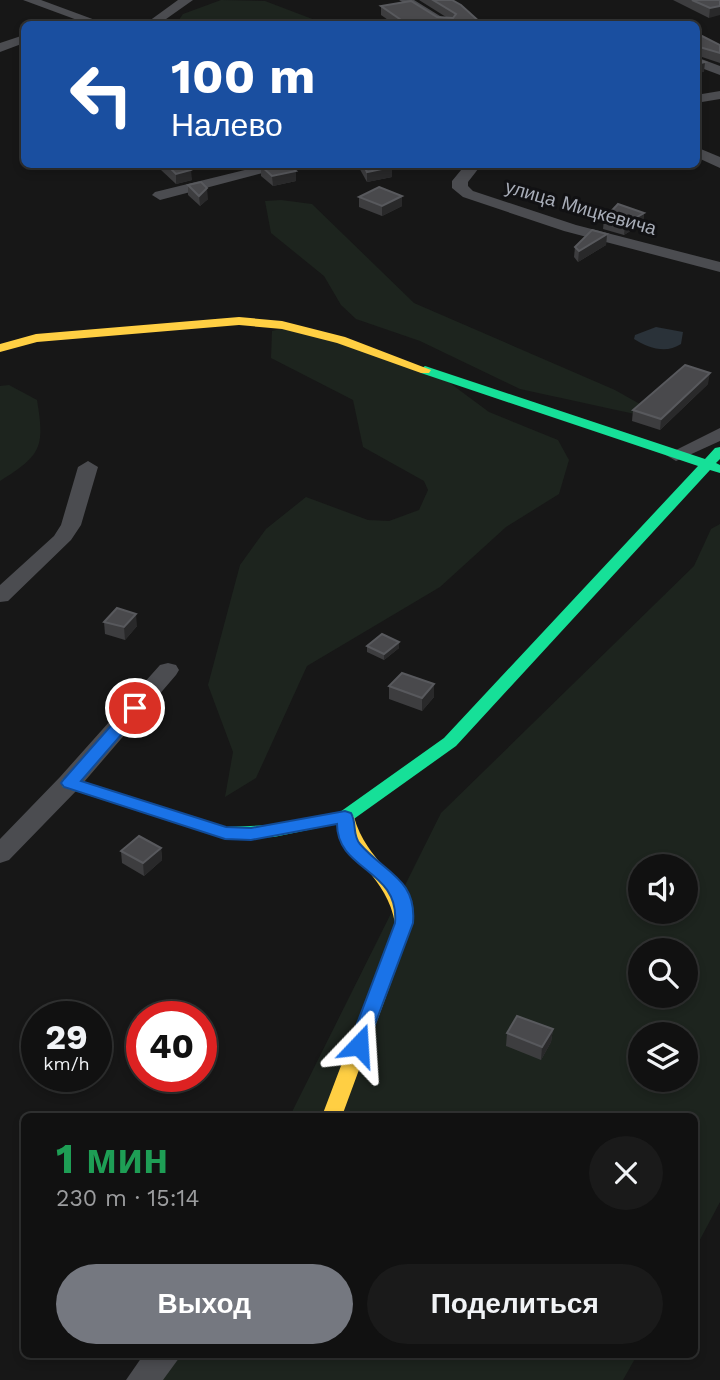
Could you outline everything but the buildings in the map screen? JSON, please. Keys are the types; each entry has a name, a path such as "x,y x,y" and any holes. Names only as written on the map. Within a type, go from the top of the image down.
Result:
{"street":[{"path":"29,0 90,21"},
{"path":"152,19 187,0"},
{"path":"405,0 441,21"},
{"path":"0,48 21,40"},
{"path":"700,63 720,71"},
{"path":"700,98 720,95"},
{"path":"700,153 720,163"},
{"path":"160,195 273,168"},
{"name":"улица Мицкевича","path":"471,168 460,181 460,188 468,194 570,228 720,267"},
{"path":"0,348 36,338 263,322 341,340 713,467"},
{"path":"676,455 720,434"},
{"path":"69,783 225,833 251,834 345,817 450,743 713,467 720,451"},
{"path":"0,596 61,540 71,525 88,467"},
{"path":"0,854 69,783 168,670"},
{"path":"333,1113 404,923 405,905 398,888 351,846 345,832 345,817"},
{"path":"142,1380 162,1358"}],"shaded area":[{"path":"221,0 265,1 315,20 326,21 178,21 183,14"},
{"path":"265,201 312,204 414,303 615,390 647,408 653,418 520,389 420,341 356,319 341,305 324,276 271,233"},
{"path":"288,327 435,372 489,412 558,440 569,460 559,494 506,527 440,587 307,666 256,778 225,797 233,752 208,685 240,565 266,529 306,497 368,520 389,521 419,510 428,490 424,481 363,447 353,400 271,358 272,331"},
{"path":"656,327 683,332 681,344 669,349 657,349 634,339 635,335"},
{"path":"9,385 37,400 40,440 32,457 0,481 0,386"},
{"path":"720,524 720,1202 698,1243 698,1113 291,1113 441,813 694,566 711,529"},
{"path":"170,1358 635,1358 623,1380 158,1380"}],"traffic: fast":[{"path":"425,370 720,469"},
{"path":"69,783 225,833 274,831 345,817 450,742 720,451"}],"traffic: slow":[{"path":"0,348 36,338 239,321 282,325 341,340 425,370"},
{"path":"333,1113 404,923 401,905 394,891 357,848 345,817"}],"route":[{"path":"135,708 69,783 225,833 274,831 345,817 345,832 351,846 398,888 405,905 404,923 359,1045"}]}
